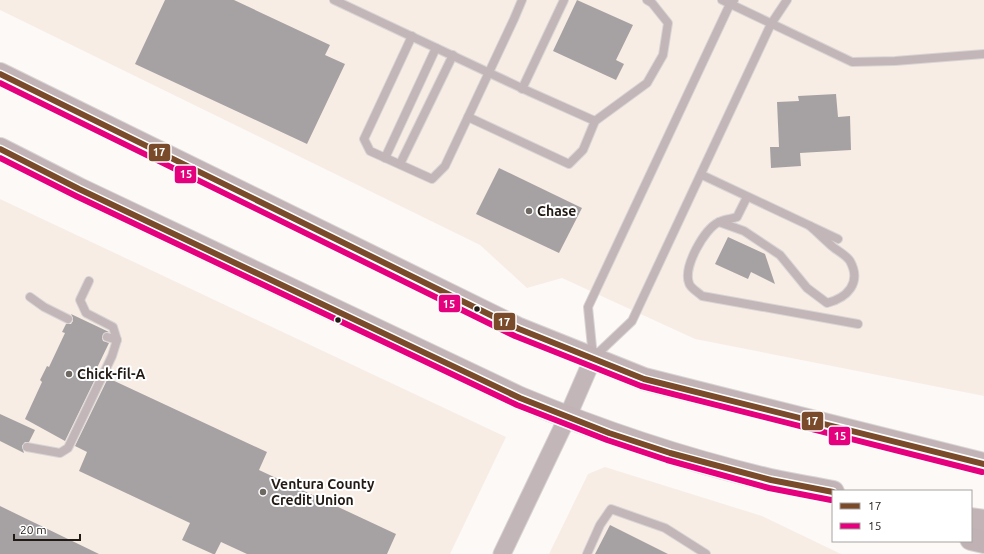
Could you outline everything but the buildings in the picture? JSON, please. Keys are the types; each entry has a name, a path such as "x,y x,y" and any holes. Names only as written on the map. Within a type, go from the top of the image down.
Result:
{"highway":[{"path":"972,539 984,542"}],"main road":[{"path":"0,74 519,329 644,378 984,464"},
{"path":"0,149 79,189 504,392 567,418 629,440 762,478 832,492"},
{"path":"972,519 984,521"}],"street":[{"path":"502,554 567,418 593,358"}],"lane":[{"path":"334,0 453,55 522,89 595,121"},
{"path":"412,36 364,139 370,151 432,179 445,166 522,0"},
{"path":"522,89 564,0"},
{"path":"468,117 569,164 583,150 595,121 647,83 663,55 668,23 652,3 647,0"},
{"path":"722,0 732,2 771,24 852,62 895,61 984,54"},
{"path":"593,358 632,322 702,175 771,24 787,0"},
{"path":"593,358 588,307 732,2"},
{"path":"385,158 436,48"},
{"path":"400,164 453,55"},
{"path":"702,175 838,239"},
{"path":"747,197 737,217 719,222 706,233 690,263 687,276 689,285 702,296 858,324"},
{"path":"719,222 744,231 780,255 808,288 827,303 838,300 846,295 852,286 854,274 850,260 810,226"},
{"path":"27,447 60,453 68,448 112,356 117,340 113,327 86,313 80,300 89,281"},
{"path":"30,297 44,307 68,319"},
{"path":"107,337 117,340"},
{"path":"587,554 600,525 611,509 665,528 706,554"}],"shaded area":[{"path":"0,0 984,0 984,396 695,339 562,278 527,288 480,245 0,10"},
{"path":"0,199 506,437 450,554 0,554"},
{"path":"605,467 762,516 841,554 549,554 588,474"}],"transit line":[{"name":"17","path":"0,74 519,329 644,379 984,464"},
{"name":"15","path":"0,83 515,336 641,386 982,472"},
{"name":"17","path":"0,149 79,189 520,398 609,433 670,453 771,480 832,492"},
{"name":"15","path":"0,158 76,196 517,405 607,440 667,460 769,488 831,500"}],"place":[{"name":"Chase","path":"529,211"},
{"name":"Chick-fil-A","path":"69,374"},
{"name":"Ventura County Credit Union","path":"263,492"}]}
